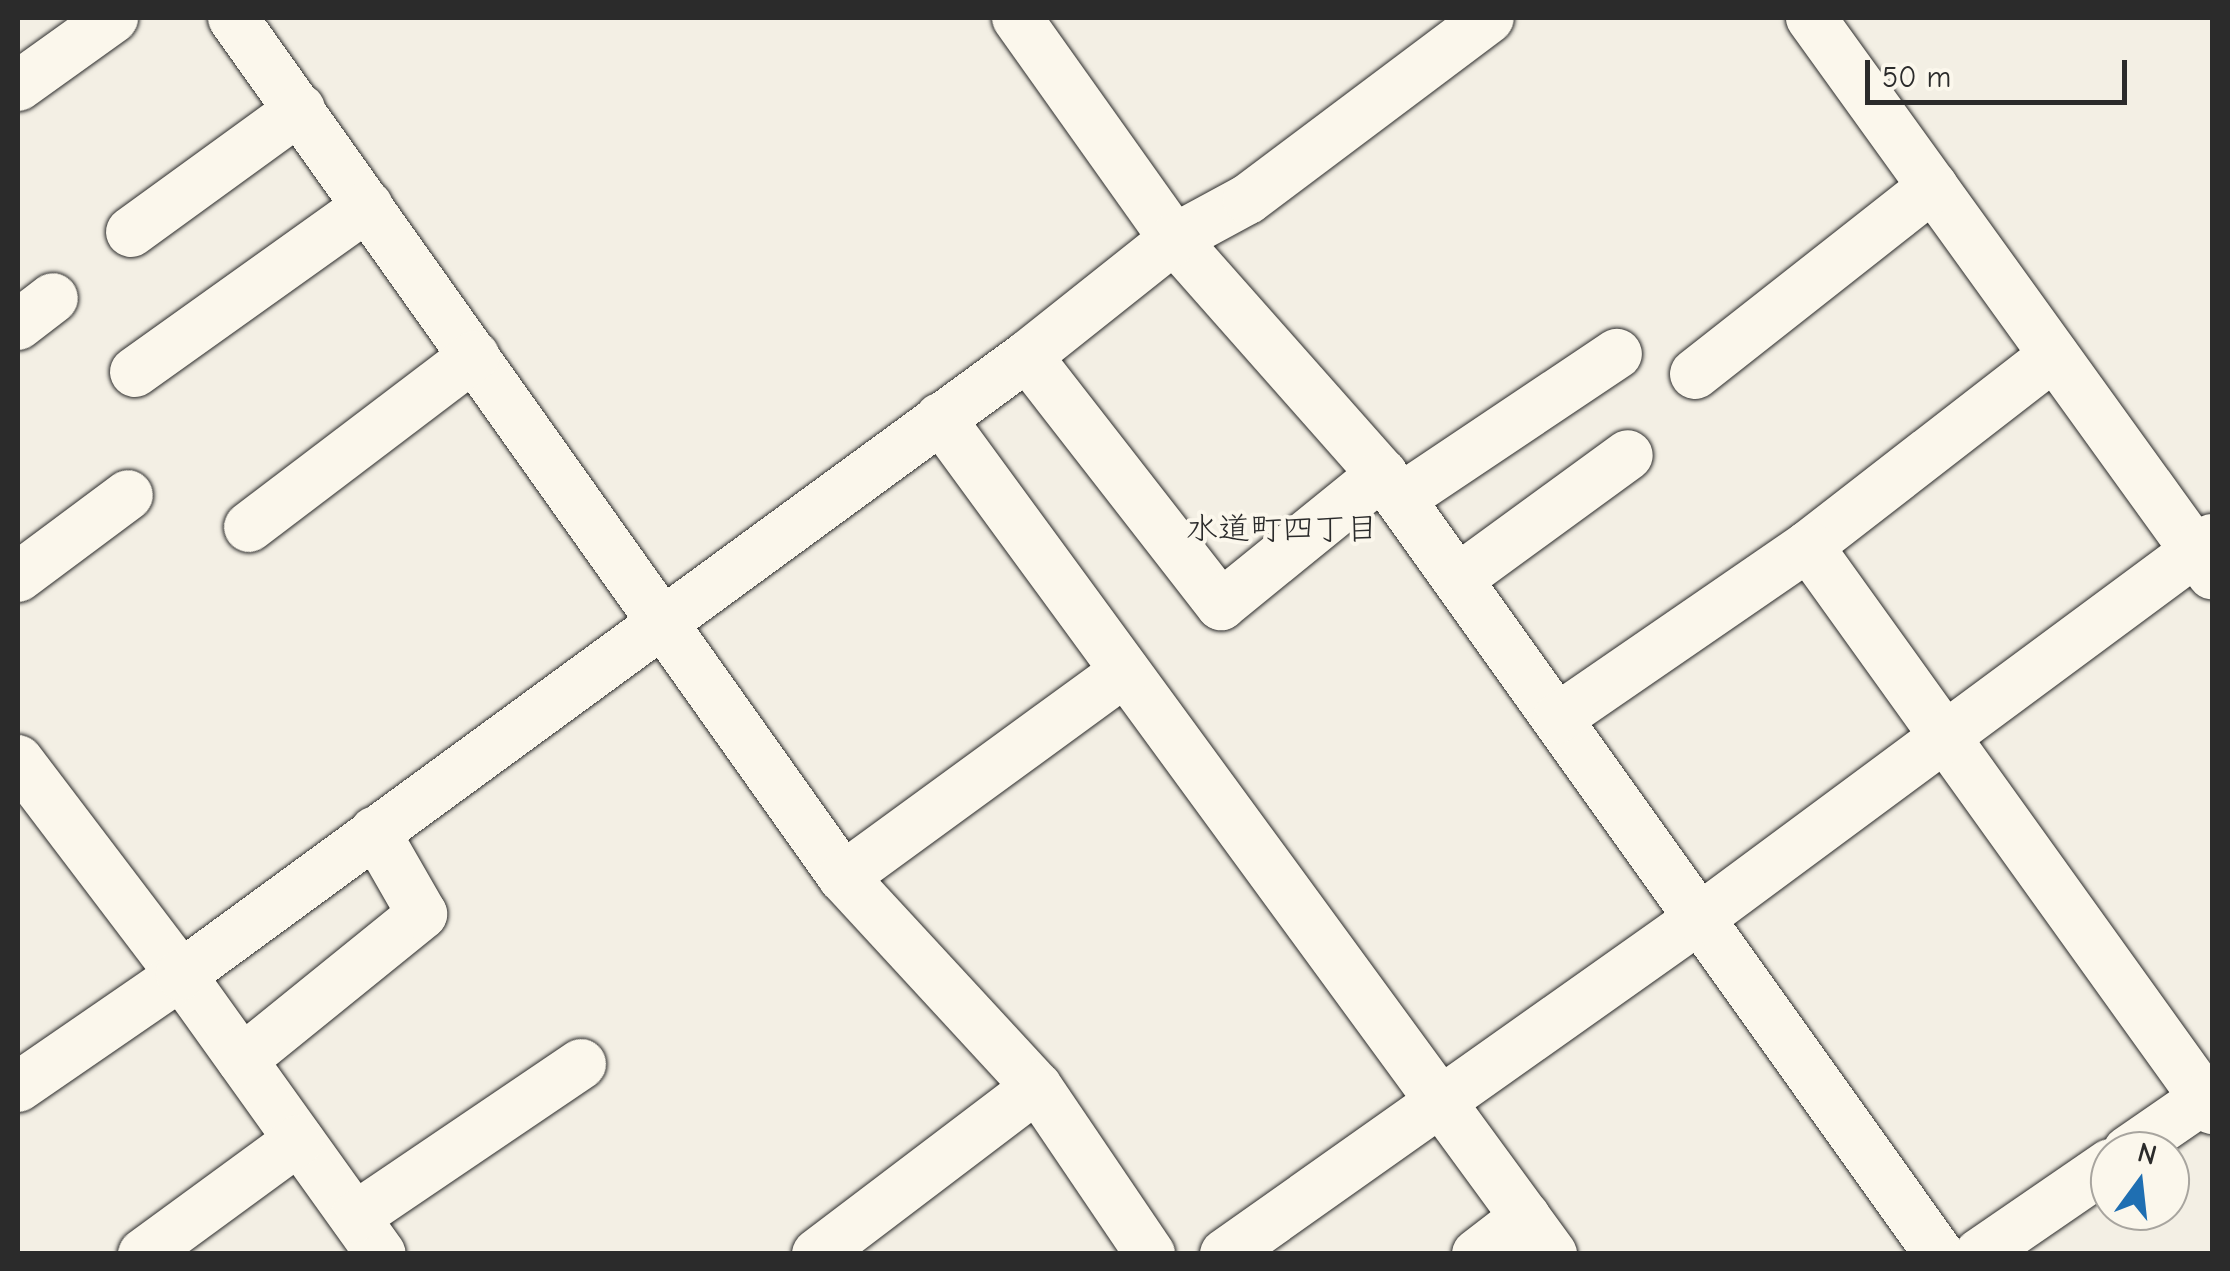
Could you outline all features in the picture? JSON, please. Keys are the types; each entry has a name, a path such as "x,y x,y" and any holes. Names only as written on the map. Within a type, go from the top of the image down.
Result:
{"street":[{"path":"18,86 114,18"},
{"path":"233,18 842,878 1037,1086 1150,1254"},
{"path":"1016,18 1174,239 1391,486 1940,1254"},
{"path":"18,1087 181,975 661,620 1027,356 1174,239 1248,199 1488,18"},
{"path":"1225,1254 1442,1104 1948,735 2207,555 2054,354 1811,18"},
{"path":"131,232 300,109"},
{"path":"1695,374 1933,188"},
{"path":"135,372 368,206"},
{"path":"1027,356 1221,605 1391,486 1617,354"},
{"path":"1558,718 1808,546 2054,354"},
{"path":"249,527 474,356"},
{"path":"940,418 1539,1235 1476,1254"},
{"path":"1458,579 1628,455"},
{"path":"18,577 128,495"},
{"path":"1808,546 2210,1100 2160,1131"},
{"path":"842,878 1125,672"},
{"path":"18,760 181,975 368,1236 581,1064"},
{"path":"242,1060 422,914 375,832"},
{"path":"817,1254 1037,1086"},
{"path":"144,1254 299,1140"},
{"path":"1980,1254 2090,1178"}],"district":[{"name":"水道町四丁目","path":"1282,529"}]}
